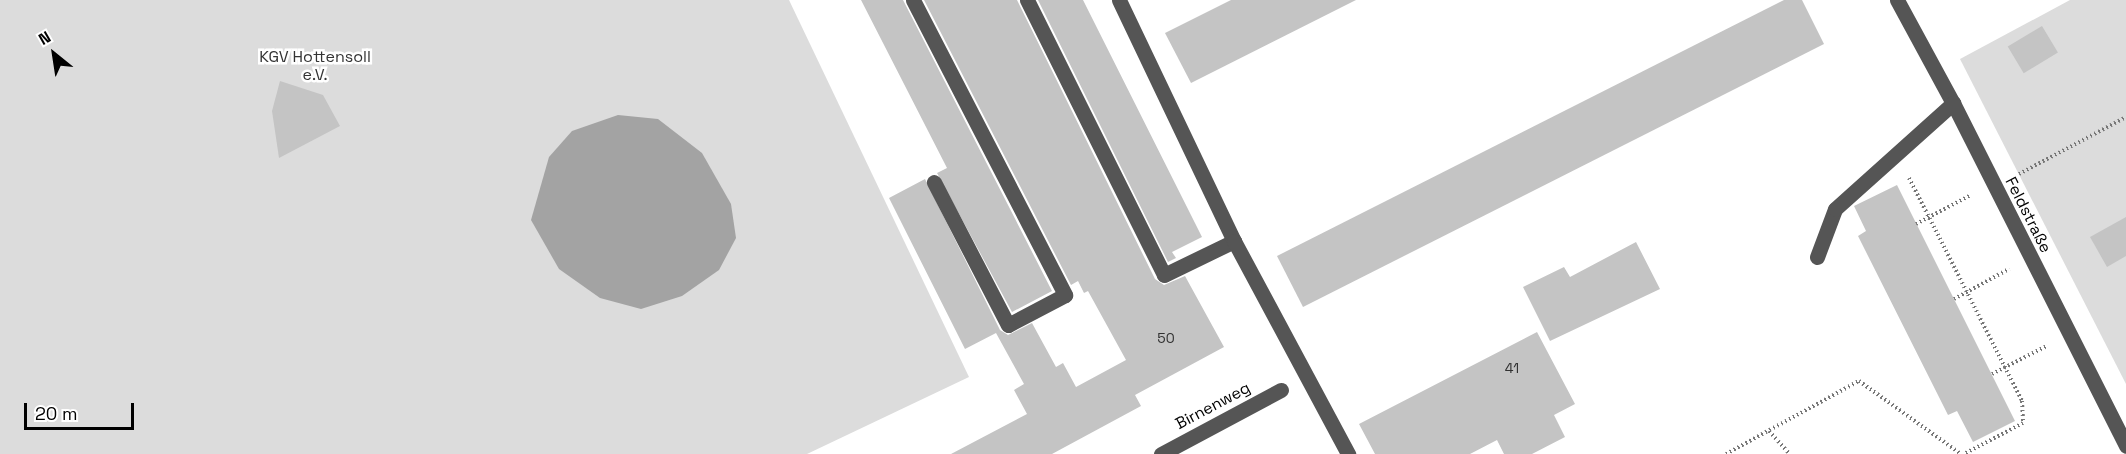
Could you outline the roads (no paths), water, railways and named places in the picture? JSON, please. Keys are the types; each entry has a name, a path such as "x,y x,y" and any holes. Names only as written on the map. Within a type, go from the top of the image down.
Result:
{"street":[{"path":"913,0 1065,295 1008,325 934,182"},
{"path":"1027,0 1164,275 1234,241"},
{"path":"1119,0 1234,241 1347,454"},
{"name":"Feldstraße","path":"1897,0 1953,103 2126,446"},
{"path":"1817,258 1835,208 1953,103"},
{"name":"Birnenweg","path":"1161,454 1281,390"}],"park label":[{"name":"KGV Hottensoll e.V.","path":"315,66"}]}
